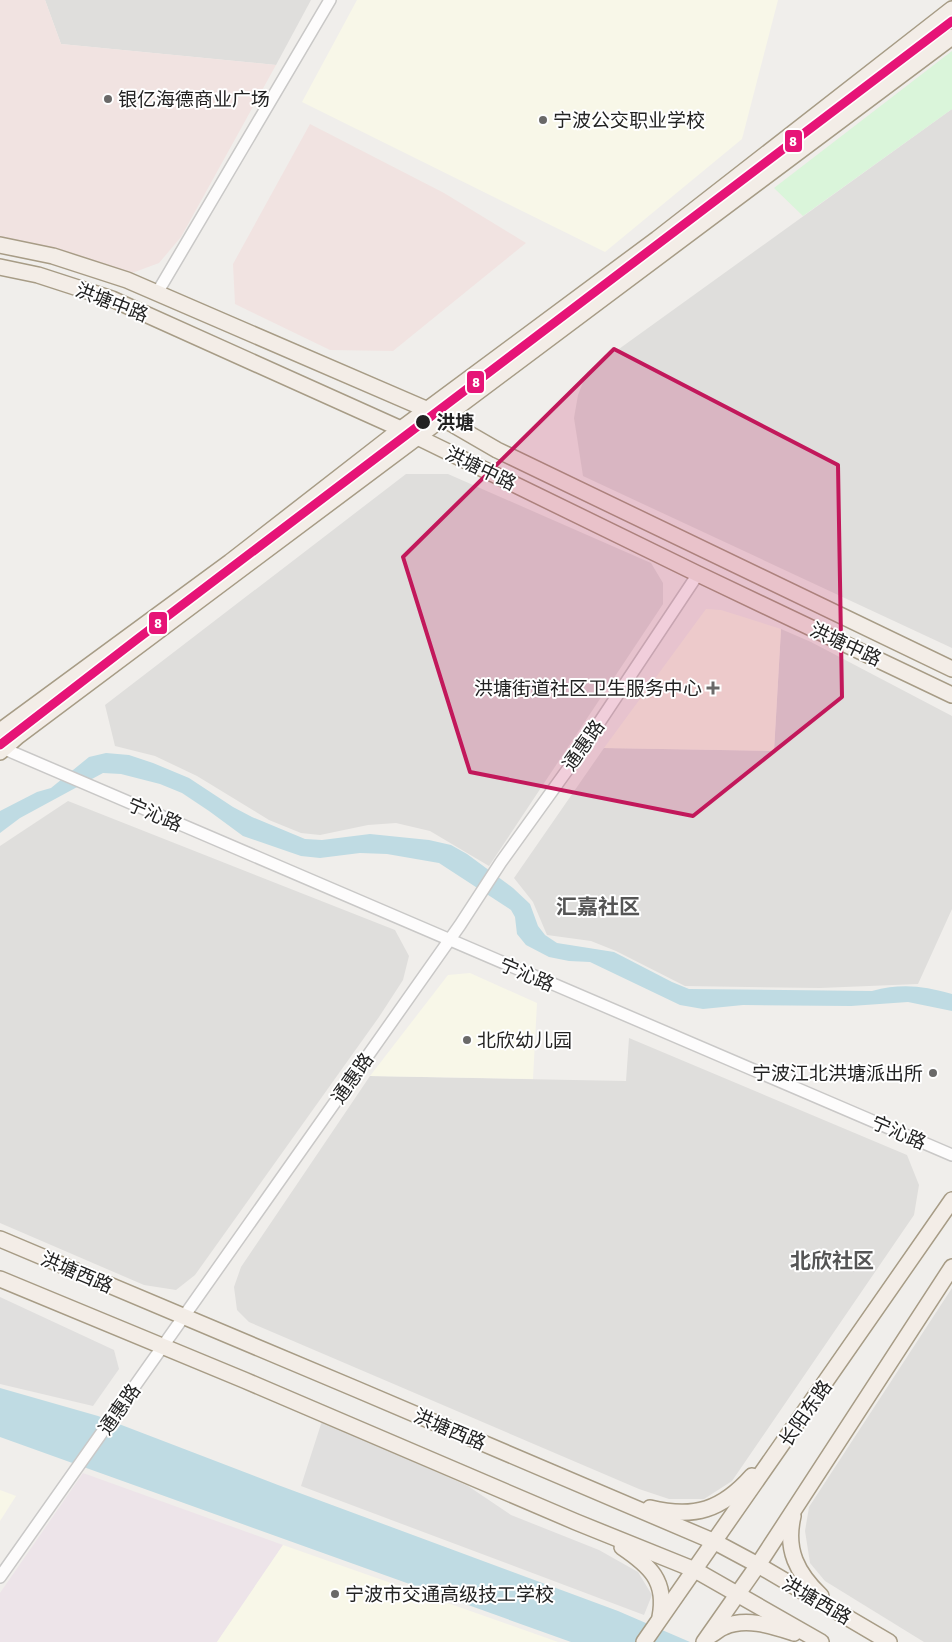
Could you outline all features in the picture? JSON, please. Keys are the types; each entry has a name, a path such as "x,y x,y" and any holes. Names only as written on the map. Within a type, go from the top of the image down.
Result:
{"main road":[{"path":"0,731 230,562 401,428 658,240 952,9"},
{"path":"1,749 952,38"},
{"name":"洪塘中路","path":"0,245 53,256 128,280 428,410 497,450 952,669"},
{"name":"洪塘中路","path":"0,267 38,275 112,299 401,428 698,574 952,694"},
{"name":"长阳东路","path":"644,1642 952,1200"},
{"name":"洪塘西路","path":"0,1239 714,1542 758,1565 889,1642"},
{"path":"704,1641 758,1565 952,1266"},
{"name":"洪塘西路","path":"0,1279 695,1570 820,1642"},
{"path":"612,1498 655,1510 674,1512 700,1511 713,1508 724,1502 743,1486 788,1436"},
{"path":"795,1508 789,1537 799,1571 836,1611"},
{"path":"596,1530 636,1556 650,1568 656,1577 662,1602 658,1622"},
{"path":"704,1641 724,1627 750,1623 784,1630 820,1642"}],"street":[{"path":"157,293 330,0"},
{"name":"通惠路","path":"0,1577 449,941 501,862 573,762 698,574"},
{"name":"宁沁路","path":"1,749 952,1154"}],"highlighted area":[{"path":"614,349 838,465 842,697 693,816 470,772 403,557"}],"shaded area":[{"name":"银亿海德商业广场","path":"0,0 45,0 61,44 276,65 181,237 159,263 132,273 46,249 0,242"},
{"path":"45,0 311,0 276,65 61,44"},
{"name":"宁波公交职业学校","path":"357,0 778,0 742,139 605,252 302,102"},
{"path":"952,109 952,648 583,476 574,418 578,395 587,372"},
{"path":"310,124 444,193 526,243 393,351 330,350 235,304 233,264"},
{"path":"406,474 448,474 651,563 663,583 663,604 489,866 430,831 396,823 368,825 320,835 301,833 269,820 197,776 155,756 115,746 105,705"},
{"name":"洪塘街道社区卫生服务中心","path":"706,609 721,610 781,629 774,751 604,748"},
{"path":"781,629 811,642 952,716 952,909 918,984 820,988 685,986 616,951 591,941 547,935 533,902 514,878 604,748 774,751"},
{"path":"68,801 395,930 409,956 403,980 379,1017 195,1275 176,1290 144,1285 0,1223 0,846"},
{"name":"北欣幼儿园","path":"470,973 537,1003 533,1079 370,1076 448,975"},
{"path":"629,1038 907,1155 919,1185 914,1215 732,1481 704,1499 669,1499 639,1489 249,1322 237,1310 234,1287 241,1267 370,1076 626,1081"},
{"path":"952,1288 952,1642 924,1642 825,1581 810,1563 805,1531 809,1507"},
{"path":"0,1297 114,1350 119,1369 93,1406 0,1384"},
{"path":"322,1421 468,1486 511,1515 599,1550 638,1572 652,1595 644,1615 301,1486"},
{"path":"83,1473 283,1545 217,1642 0,1642 0,1593"},
{"path":"0,1490 16,1496 0,1521"},
{"name":"宁波市交通高级技工学校","path":"283,1545 558,1642 217,1642"}],"green space":[{"path":"952,51 952,109 803,216 774,188"}],"water":[{"path":"106,753 129,755 189,778 252,817 305,839 322,840 370,834 429,840 451,845 467,854 513,888 530,904 538,926 545,935 557,943 614,952 689,989 872,991 912,986 952,994 952,1011 908,1002 851,1006 743,1005 703,1009 680,1005 590,962 569,961 549,957 526,945 517,934 515,917 511,910 439,863 387,854 360,853 320,858 301,856 243,836 182,793 160,784 121,774 103,773 20,818 0,833 0,811 37,792 51,788 89,757"},
{"path":"0,1388 98,1416 618,1611 690,1642 571,1642 0,1437"}],"transit line":[{"name":"8","path":"0,745 952,21"}],"place":[{"name":"银亿海德商业广场","path":"108,99"},
{"name":"宁波公交职业学校","path":"543,120"},
{"name":"洪塘","path":"423,422"},
{"name":"洪塘街道社区卫生服务中心","path":"713,688"},
{"name":"北欣幼儿园","path":"467,1040"},
{"name":"宁波江北洪塘派出所","path":"933,1073"},
{"name":"宁波市交通高级技工学校","path":"335,1594"}],"district":[{"name":"汇嘉社区","path":"598,907"},
{"name":"北欣社区","path":"832,1261"}]}
